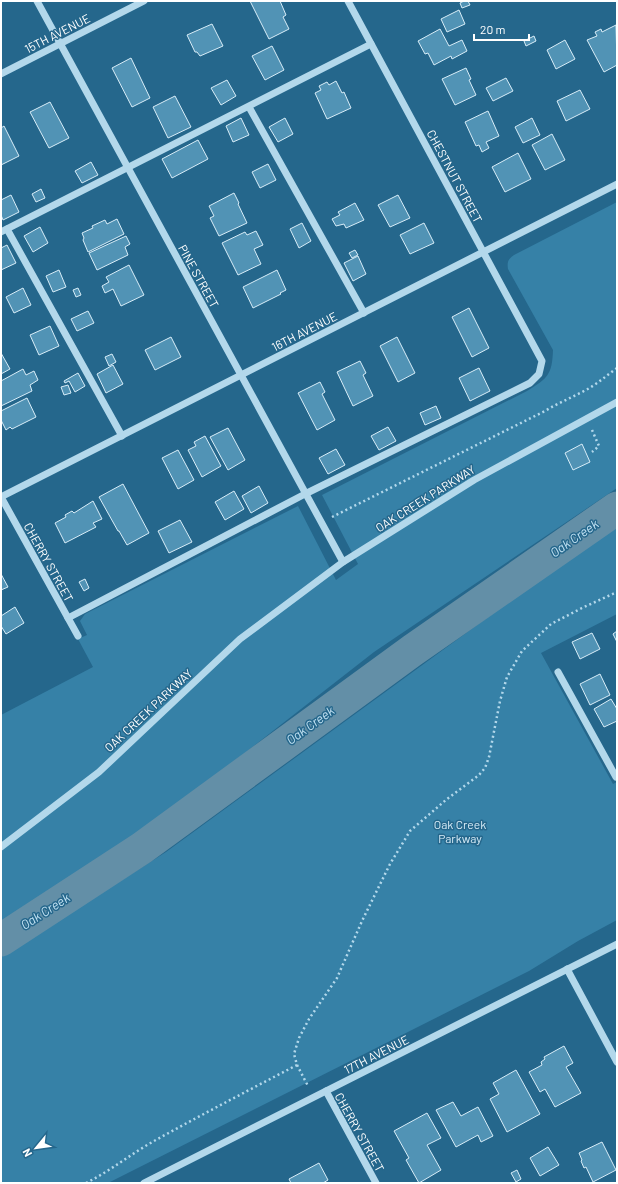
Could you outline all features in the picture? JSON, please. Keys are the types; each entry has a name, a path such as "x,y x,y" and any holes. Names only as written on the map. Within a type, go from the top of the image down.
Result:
{"street":[{"name":"PINE STREET","path":"38,1 60,44 343,562"},
{"name":"15TH AVENUE","path":"1,74 144,1"},
{"name":"CHESTNUT STREET","path":"305,494 530,383 539,374 542,361 348,1"},
{"path":"122,436 4,231 371,44"},
{"path":"249,107 364,313"},
{"name":"16TH AVENUE","path":"1,497 617,184"},
{"name":"OAK CREEK PARKWAY","path":"1,847 100,772 240,639 343,562 474,480 617,402"},
{"path":"68,618 305,494"},
{"name":"CHERRY STREET","path":"1,497 78,636"},
{"path":"558,672 616,777 617,776"},
{"name":"17TH AVENUE","path":"144,1183 617,944"},
{"path":"567,969 617,1062"},
{"name":"CHERRY STREET","path":"326,1091 376,1183"}],"path":[{"path":"321,523 414,475 545,411 556,404 584,392 599,383 617,368"},
{"path":"586,419 599,446 598,449 592,452"},
{"path":"314,1097 297,1065 294,1054 299,1038 337,978 362,921 390,864 410,831 447,799 479,775 485,768 489,758 500,701 507,677 522,651 551,624 617,592"},
{"path":"86,1183 153,1142 218,1105 297,1065"}],"green space":[{"path":"617,202 617,488 374,652 150,827 1,922 1,715 93,667 78,639 87,635 80,621 85,614 298,506 336,580 358,564 322,495 540,383 550,371 553,350 508,269 508,261 514,255"},
{"name":"Oak Creek Parkway","path":"617,523 617,614 541,653 613,784 617,782 617,920 578,941 529,971 108,1183 1,1183 1,957 166,852"}],"building":[{"path":"250,1 280,1 286,15 283,17 289,29 269,39"},
{"path":"468,1 470,5 462,8 460,3"},
{"path":"459,10 465,24 447,32 441,19"},
{"path":"212,24 223,46 200,56 197,52 195,52 187,35"},
{"path":"616,25 617,65 604,72 587,40 597,36 595,32 601,29 602,32"},
{"path":"440,29 449,46 462,40 467,51 452,59 451,56 434,65 428,53 425,54 418,41"},
{"path":"534,36 536,41 526,46 524,41"},
{"path":"565,40 575,59 556,69 547,50"},
{"path":"272,46 284,70 265,80 252,56"},
{"path":"131,58 150,98 132,107 112,68"},
{"path":"466,68 471,79 469,80 476,95 455,105 442,79"},
{"path":"506,78 513,91 493,101 486,88"},
{"path":"227,80 236,96 221,105 211,88"},
{"path":"336,81 342,93 344,92 351,108 327,119 315,93 321,90 319,86 327,82 329,85"},
{"path":"580,90 590,109 566,121 557,101"},
{"path":"175,96 191,127 168,138 153,107"},
{"path":"50,102 69,138 49,148 30,112"},
{"path":"488,111 499,136 486,142 489,148 482,152 479,145 476,146 465,122"},
{"path":"241,118 249,135 233,142 226,126"},
{"path":"285,118 293,134 278,142 269,127"},
{"path":"532,118 540,135 523,143 515,127"},
{"path":"4,126 19,156 1,165 1,128"},
{"path":"552,134 565,160 545,170 532,145"},
{"path":"198,140 208,159 172,178 162,159"},
{"path":"518,153 531,179 505,192 492,167"},
{"path":"91,162 98,175 82,183 75,171"},
{"path":"268,164 276,180 260,188 252,172"},
{"path":"41,189 45,198 36,202 32,194"},
{"path":"234,193 247,223 219,236 210,218 214,216 209,206"},
{"path":"11,195 19,212 3,220 1,215 1,200"},
{"path":"398,195 410,218 390,227 378,205"},
{"path":"355,203 364,220 346,228 344,224 336,226 332,219 340,215 338,212"},
{"path":"117,219 124,234 88,252 82,233 105,220 107,224"},
{"path":"302,223 311,241 299,248 290,229"},
{"path":"424,223 434,243 410,254 400,235"},
{"path":"40,227 48,243 33,252 24,236"},
{"path":"256,231 263,245 254,249 261,264 238,275 222,243 245,232 247,235"},
{"path":"126,236 130,244 125,247 128,255 97,270 89,253"},
{"path":"7,245 16,263 1,270 1,248"},
{"path":"355,250 358,255 352,258 349,253"},
{"path":"358,256 366,274 353,281 344,263"},
{"path":"129,265 144,295 121,306 113,289 105,293 102,286 109,282 106,277"},
{"path":"59,270 66,287 53,292 46,276"},
{"path":"277,270 286,290 253,308 243,287"},
{"path":"23,288 31,305 14,313 6,297"},
{"path":"78,288 81,295 76,297 73,290"},
{"path":"469,308 489,348 472,357 452,317"},
{"path":"88,311 94,323 77,331 71,319"},
{"path":"50,326 59,346 39,355 30,335"},
{"path":"171,337 181,357 155,370 145,350"},
{"path":"397,337 415,373 398,382 380,346"},
{"path":"1,353 10,369 1,374"},
{"path":"112,354 116,362 109,366 105,357"},
{"path":"360,361 366,373 363,375 373,396 353,406 337,372"},
{"path":"113,365 123,384 106,393 97,374"},
{"path":"479,368 490,391 470,401 459,378"},
{"path":"23,369 26,375 34,371 38,380 30,385 32,391 1,406 1,381"},
{"path":"78,373 85,386 75,392 69,381 65,383 64,381"},
{"path":"320,382 325,392 322,394 335,420 317,430 298,393"},
{"path":"68,385 71,393 64,395 61,387"},
{"path":"27,398 36,417 12,429 10,427 6,430 1,420 1,411"},
{"path":"436,406 441,418 425,425 420,413"},
{"path":"388,427 396,441 379,450 371,436"},
{"path":"228,428 245,460 228,470 210,437"},
{"path":"205,436 221,466 202,477 188,450 196,446 194,442"},
{"path":"582,444 590,462 573,470 565,453"},
{"path":"336,449 345,465 328,474 319,458"},
{"path":"178,450 194,480 178,489 162,458"},
{"path":"123,484 149,533 127,545 99,497"},
{"path":"259,486 268,503 251,513 242,496"},
{"path":"234,491 244,509 225,520 215,502"},
{"path":"93,501 102,519 93,523 96,527 65,543 55,523 66,517 65,515 72,511 74,513"},
{"path":"180,520 192,542 169,553 158,531"},
{"path":"1,574 8,587 1,590"},
{"path":"85,579 89,588 84,591 79,582"},
{"path":"15,607 24,623 6,634 1,626 1,616"},
{"path":"617,631 617,642 613,634"},
{"path":"592,633 600,649 580,659 572,642"},
{"path":"600,674 610,695 590,705 580,684"},
{"path":"611,699 617,709 617,721 604,727 594,709"},
{"path":"564,1046 573,1063 566,1067 581,1093 555,1107 545,1089 540,1092 529,1072 542,1065 541,1062 545,1059 544,1057"},
{"path":"516,1070 540,1114 507,1132 490,1099 499,1094 493,1083"},
{"path":"453,1102 461,1116 478,1107 493,1136 481,1142 478,1135 456,1147 436,1110"},
{"path":"427,1113 441,1138 427,1145 441,1170 419,1183 406,1160 409,1158 394,1131"},
{"path":"602,1142 616,1170 593,1182 586,1167 584,1168 579,1153"},
{"path":"548,1147 559,1165 540,1176 530,1158"},
{"path":"319,1163 328,1180 323,1183 291,1183 289,1179"},
{"path":"517,1170 521,1179 516,1182 511,1173"}],"waterway":[{"name":"Oak Creek","path":"1,940 142,848 413,650 617,508"}]}
